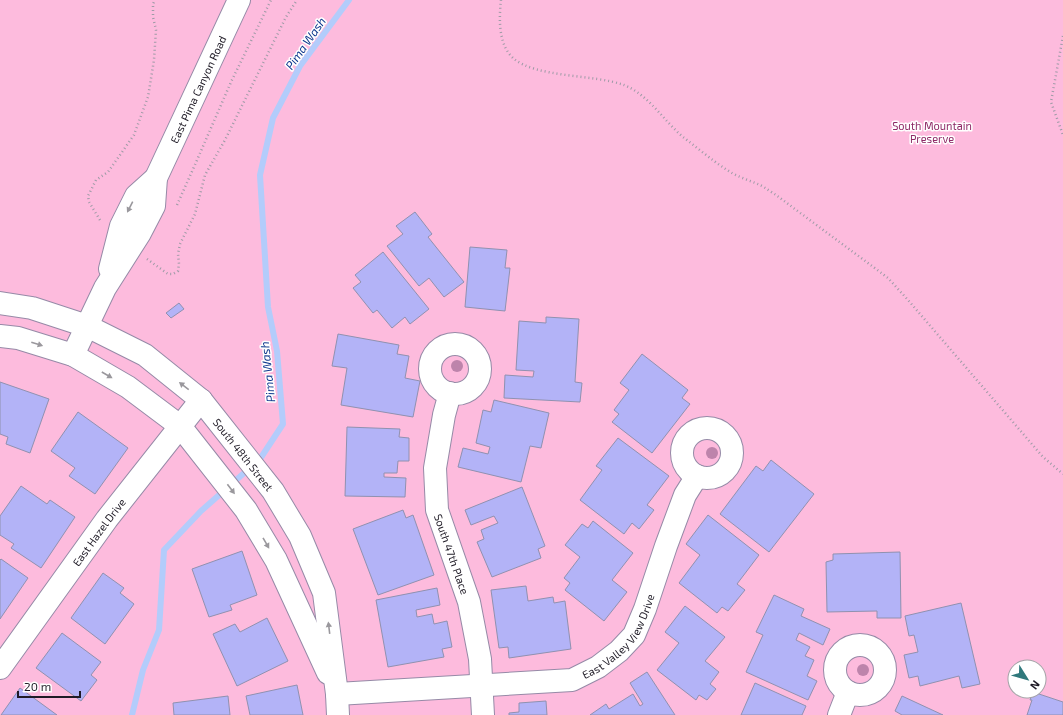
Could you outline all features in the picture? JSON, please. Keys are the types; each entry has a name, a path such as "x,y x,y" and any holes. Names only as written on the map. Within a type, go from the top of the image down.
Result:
{"street":[{"name":"East Pima Canyon Road","path":"73,355 105,288 125,241 121,226 136,196 156,178 239,0"},
{"name":"South 48th Street","path":"0,303 32,308 87,326 145,355 201,400 273,490 300,536 324,593 338,705"},
{"name":"South 48th Street","path":"0,310 32,308"},
{"path":"0,336 18,338 73,355 128,387 180,426 215,468 246,510 276,560 338,705"},
{"name":"South 47th Place","path":"450,393 444,415 435,468 437,510 469,602 480,660 483,715"},
{"name":"East Hazel Drive","path":"0,668 107,518 201,400"},
{"name":"East Valley View Drive","path":"338,705 482,686 572,680 598,667 619,651 634,634 645,609 685,495 698,476"},
{"path":"839,715 848,692"}],"path":[{"path":"155,0 153,4 153,17 156,30 154,60 148,97 134,135 108,172 96,180 88,196 89,202 101,222 168,274 173,274 178,271 178,254 180,244 195,214 205,175 225,140 286,17 297,0"},
{"path":"175,209 231,82 271,0"},
{"path":"501,0 500,29 503,40 511,56 519,62 528,67 612,81 625,86 644,98 661,113 682,136 718,163 733,173 776,195 812,220 882,273 908,300 1043,457 1063,474"},
{"path":"1063,36 1051,102 1063,136"}],"green space":[{"name":"South Mountain Preserve","path":"0,0 1063,0 1063,715 0,715"}],"building":[{"path":"415,212 432,234 428,237 464,282 444,297 429,278 419,286 387,246 403,234 396,226"},
{"path":"470,247 507,250 505,268 510,268 505,311 465,307"},
{"path":"383,252 429,309 410,324 405,317 392,328 377,310 373,313 353,288 361,282 355,275"},
{"path":"179,303 184,309 171,318 166,313"},
{"path":"546,317 579,319 575,382 582,383 580,402 504,398 505,375 533,377 534,371 516,370 519,321 546,323"},
{"path":"338,334 399,345 397,354 409,356 405,378 420,381 413,417 341,405 347,368 332,366"},
{"path":"642,354 688,390 682,398 690,404 652,453 612,422 619,414 614,410 629,390 620,383"},
{"path":"0,382 49,399 30,453 6,444 8,437 0,434"},
{"path":"494,400 549,413 541,448 530,446 521,482 458,467 463,448 488,454 490,447 476,443 483,410 491,412"},
{"path":"78,412 128,448 95,494 69,476 75,468 51,451"},
{"path":"347,427 400,429 399,437 409,438 409,461 398,461 397,473 384,473 384,477 406,478 405,497 345,496"},
{"path":"618,438 669,476 647,505 654,510 639,529 632,523 624,534 580,500 602,470 596,466"},
{"path":"771,460 814,494 769,552 720,514 756,466 763,471"},
{"path":"21,486 47,504 50,500 75,517 41,568 11,548 14,544 0,535 0,516"},
{"path":"522,487 545,546 538,549 541,558 492,577 477,542 484,539 481,530 498,523 494,516 471,525 465,510"},
{"path":"403,510 406,518 413,515 434,575 378,595 353,529"},
{"path":"708,515 759,555 737,584 745,590 728,611 722,607 717,613 679,583 700,555 686,544"},
{"path":"593,521 633,553 612,580 627,592 604,621 565,590 570,583 564,578 580,557 565,545 582,524 588,528"},
{"path":"242,551 257,595 230,605 232,610 209,617 192,569"},
{"path":"900,552 901,618 877,618 877,611 827,612 826,562 833,560 833,554"},
{"path":"1,559 28,578 0,619 0,560"},
{"path":"103,573 124,588 120,593 134,604 105,644 71,618"},
{"path":"526,586 528,601 553,597 554,603 565,601 571,649 509,658 508,647 499,648 491,590"},
{"path":"437,588 440,605 416,610 417,617 432,614 434,624 447,621 452,647 442,649 444,657 388,667 376,600"},
{"path":"774,595 804,609 801,616 830,629 823,645 799,633 796,640 810,647 805,656 814,660 807,676 817,681 808,700 746,672 763,635 756,632"},
{"path":"961,603 980,684 962,688 959,676 920,686 918,676 909,678 904,655 918,652 914,635 909,636 905,616"},
{"path":"685,606 725,637 705,661 719,672 710,684 716,689 707,700 699,695 696,700 657,670 679,643 665,632"},
{"path":"267,618 288,661 237,686 213,634 235,624 240,632"},
{"path":"62,633 101,662 91,675 97,680 81,701 36,668"},
{"path":"647,672 675,715 590,715 606,704 609,709 633,694 640,706 643,704 630,683"},
{"path":"755,683 806,706 802,715 741,715"},
{"path":"297,685 303,715 250,715 246,696"},
{"path":"20,688 57,715 1,715"},
{"path":"228,696 230,715 174,715 173,703"},
{"path":"902,696 943,715 902,715 895,711"},
{"path":"1047,697 1063,702 1063,715 1027,715 1032,700 1030,700 1047,699"},
{"path":"546,701 547,715 509,715 509,713 519,712 519,703"}],"waterway":[{"name":"Pima Wash","path":"132,715 143,670 159,630 164,550 201,511 260,459 283,424 277,351 268,307 260,175 273,118 300,66 349,0"}]}
